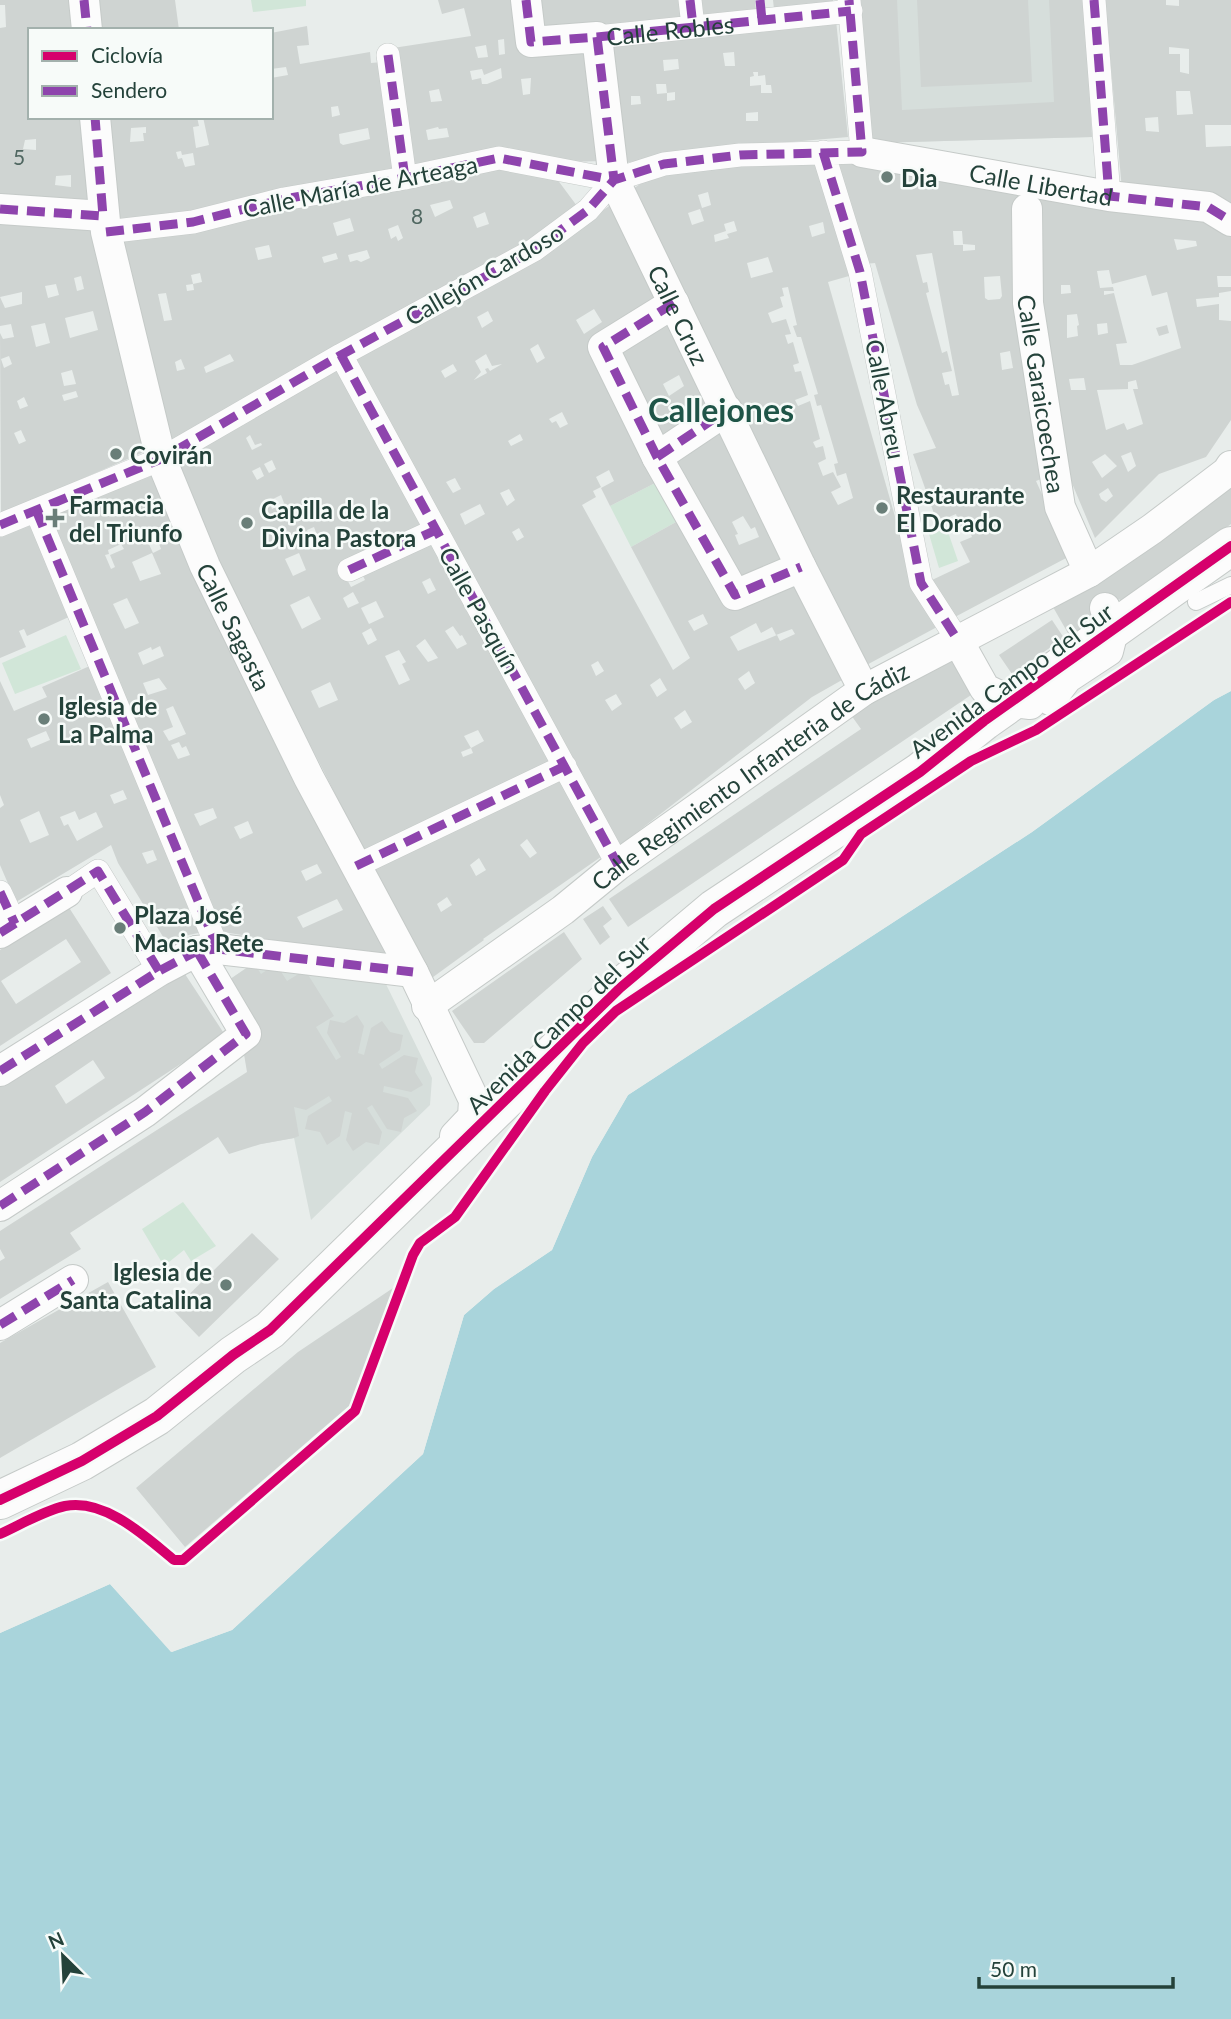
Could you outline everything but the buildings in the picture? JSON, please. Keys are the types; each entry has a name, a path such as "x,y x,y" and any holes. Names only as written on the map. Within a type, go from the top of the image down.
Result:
{"street":[{"path":"85,0 87,28"},
{"name":"Calle Robles","path":"526,0 531,42 693,26 761,10 850,5"},
{"path":"690,0 693,26"},
{"name":"Calle Libertad","path":"862,152 1109,196 1094,0"},
{"path":"614,180 664,164 740,155 862,152 850,5"},
{"name":"Calle Cruz","path":"597,37 614,180 801,567 864,690"},
{"path":"388,55 405,178"},
{"name":"Calle Sagasta","path":"94,119 104,224 161,458 205,566 309,778 413,972 474,1100"},
{"name":"Calle Abreu","path":"823,152 860,272 921,583 957,639"},
{"name":"Calle María de Arteaga","path":"104,224 192,222 284,199 499,158 614,180"},
{"name":"Callejón Cardoso","path":"0,525 161,458 341,355 534,250 588,210 614,180"},
{"path":"1109,196 1208,206 1231,221"},
{"path":"0,209 104,224"},
{"name":"Calle Garaicoechea","path":"1027,209 1028,303 1060,508 1088,572"},
{"path":"674,303 603,347 657,457 735,595 801,567"},
{"name":"Calle Pasquín","path":"341,355 618,865"},
{"path":"657,457 727,410"},
{"name":"Calle Regimiento Infanteria de Cádiz","path":"427,1006 563,910 618,865 864,690 1088,572 1152,528 1227,472 1231,466"},
{"path":"0,1206 145,1112 246,1034 207,950 36,510"},
{"path":"349,570 436,530"},
{"name":"Avenida Campo del Sur","path":"0,1500 82,1461 156,1416 233,1355 270,1330 620,988 714,909 920,772 1015,704 1109,620 1231,546"},
{"name":"Avenida Campo del Sur","path":"920,772 995,737 1015,704 1169,623 1231,573"},
{"path":"957,639 1015,704"},
{"path":"356,866 565,766"},
{"path":"0,892 7,929 98,871 159,971"},
{"name":"Avenida Campo del Sur","path":"233,1355 261,1315 474,1100 607,975 681,923 714,909"},
{"path":"0,1071 159,971 207,950 413,972"},
{"path":"400,1205 410,1182 473,1117 474,1100"},
{"path":"0,1325 73,1280"}],"lane":[{"path":"1196,602 1231,585"}],"shaded area":[{"path":"861,0 1084,0 1092,137 870,143"},
{"path":"262,957 382,976 432,1078 430,1105 311,1220 294,1138 261,1144 242,1042 261,1036 226,982"}],"green space":[{"path":"251,0 306,0 306,6 253,12"},
{"path":"665,478 685,517 631,547 610,506"},
{"path":"947,529 958,561 939,568 929,534"},
{"path":"66,635 81,669 15,694 2,663"},
{"path":"183,1202 216,1246 191,1261 184,1250 164,1266 142,1229"}],"water":[{"path":"1231,691 1231,2019 0,2019 0,1633 110,1584 171,1652 232,1630 423,1454 464,1315 494,1289 552,1250 592,1157 628,1095 1032,832 1214,700"}],"pier":[{"path":"1231,688 1231,691 1214,700 1032,832 628,1095 592,1157 552,1250 494,1289 464,1315 423,1454 232,1630 172,1652 110,1584 0,1633 0,1629 110,1581 173,1648 230,1627 419,1452 461,1313 492,1287 549,1247 589,1156 626,1092 1030,829 1212,697"}],"marked path":[{"path":"84,0 87,28"},
{"path":"526,0 531,42 851,11"},
{"path":"690,0 693,26"},
{"path":"760,0 762,20"},
{"path":"0,525 161,459 341,355 534,250 588,210 614,180 664,164 740,155 862,152 849,0"},
{"path":"1094,0 1109,196 1208,207 1231,221"},
{"path":"597,37 614,180"},
{"path":"388,55 405,178"},
{"path":"0,209 103,216 95,119"},
{"path":"823,152 860,272 921,583 957,639"},
{"path":"106,232 193,222 284,199 499,158 614,180"},
{"path":"674,303 603,347 657,457 735,595 801,567"},
{"path":"341,355 618,865"},
{"path":"657,457 727,410"},
{"path":"36,510 218,949"},
{"path":"349,570 436,530"},
{"path":"356,866 565,766"},
{"path":"0,933 98,871 159,971"},
{"path":"0,892 15,924"},
{"path":"0,1071 159,971 197,951 218,949 413,972"},
{"path":"0,1206 145,1112 246,1034 197,951"},
{"path":"0,1325 73,1280"}],"cycle path":[{"path":"0,1500 82,1461 157,1416 233,1355 270,1330 620,988 714,909 920,772 984,721 1231,546"},
{"path":"0,1534 48,1511 80,1505 95,1508 124,1521 174,1560 183,1560 355,1411 413,1255 420,1243 455,1217 545,1091 583,1043 616,1011 843,860 861,834 971,761 1036,730 1231,602"}],"place":[{"name":"Dia","path":"887,177"},
{"name":"Covirán","path":"116,454"},
{"name":"Restaurante El Dorado","path":"882,508"},
{"name":"Farmacia del Triunfo","path":"55,518"},
{"name":"Capilla de la Divina Pastora","path":"247,523"},
{"name":"Iglesia de La Palma","path":"44,719"},
{"name":"Plaza José Macias Rete","path":"120,928"},
{"name":"Iglesia de Santa Catalina","path":"226,1285"}],"district":[{"name":"Callejones","path":"721,409"}]}
